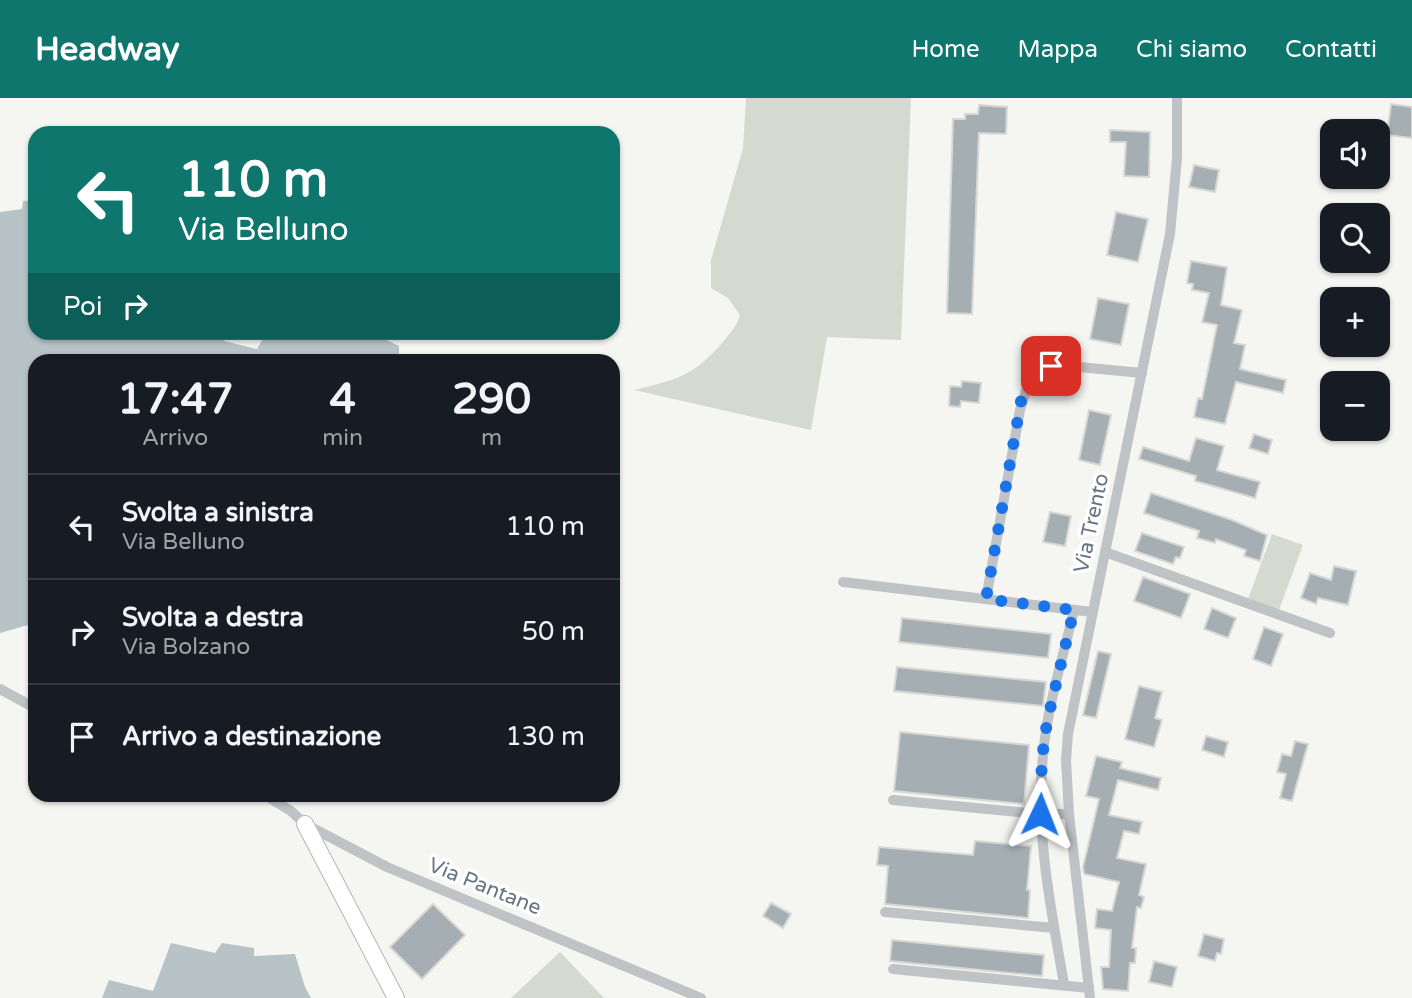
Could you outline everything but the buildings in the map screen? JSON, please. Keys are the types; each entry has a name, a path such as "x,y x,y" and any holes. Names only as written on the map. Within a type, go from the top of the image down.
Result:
{"street":[{"name":"Via Trento","path":"1089,993 1069,814 1066,760 1068,734 1172,215 1177,158 1177,98"},
{"path":"986,599 1020,410 1030,378 1044,368 1058,365 1142,373"},
{"path":"1105,552 1330,633"},
{"path":"843,582 1092,612"},
{"path":"1064,984 1040,814 1042,758 1047,722 1074,610"},
{"path":"0,689 28,704"},
{"path":"893,800 1040,814 1069,814"},
{"name":"Via Pantane","path":"276,802 291,811 304,824 387,867 701,998"},
{"path":"304,824 396,998"},
{"path":"885,912 1054,928"},
{"path":"893,969 1064,984 1089,993"}],"shaded area":[{"path":"746,98 911,98 901,340 827,337 811,430 634,390 673,379 693,370 723,342 739,319 740,315 728,298 711,288 711,260 743,148"},
{"path":"23,201 28,201 28,340 224,340 257,349 262,340 387,340 399,346 399,354 28,354 28,625 0,633 0,212 22,209"},
{"path":"1272,534 1303,545 1279,610 1248,599"},
{"path":"171,943 215,953 222,943 254,948 254,956 295,954 311,998 102,998 109,980 153,991"},
{"path":"560,952 604,998 511,998"}],"route":[{"path":"1040,814 1042,758 1047,722 1074,610 986,599 1021,401 1030,378 1051,366"}]}
